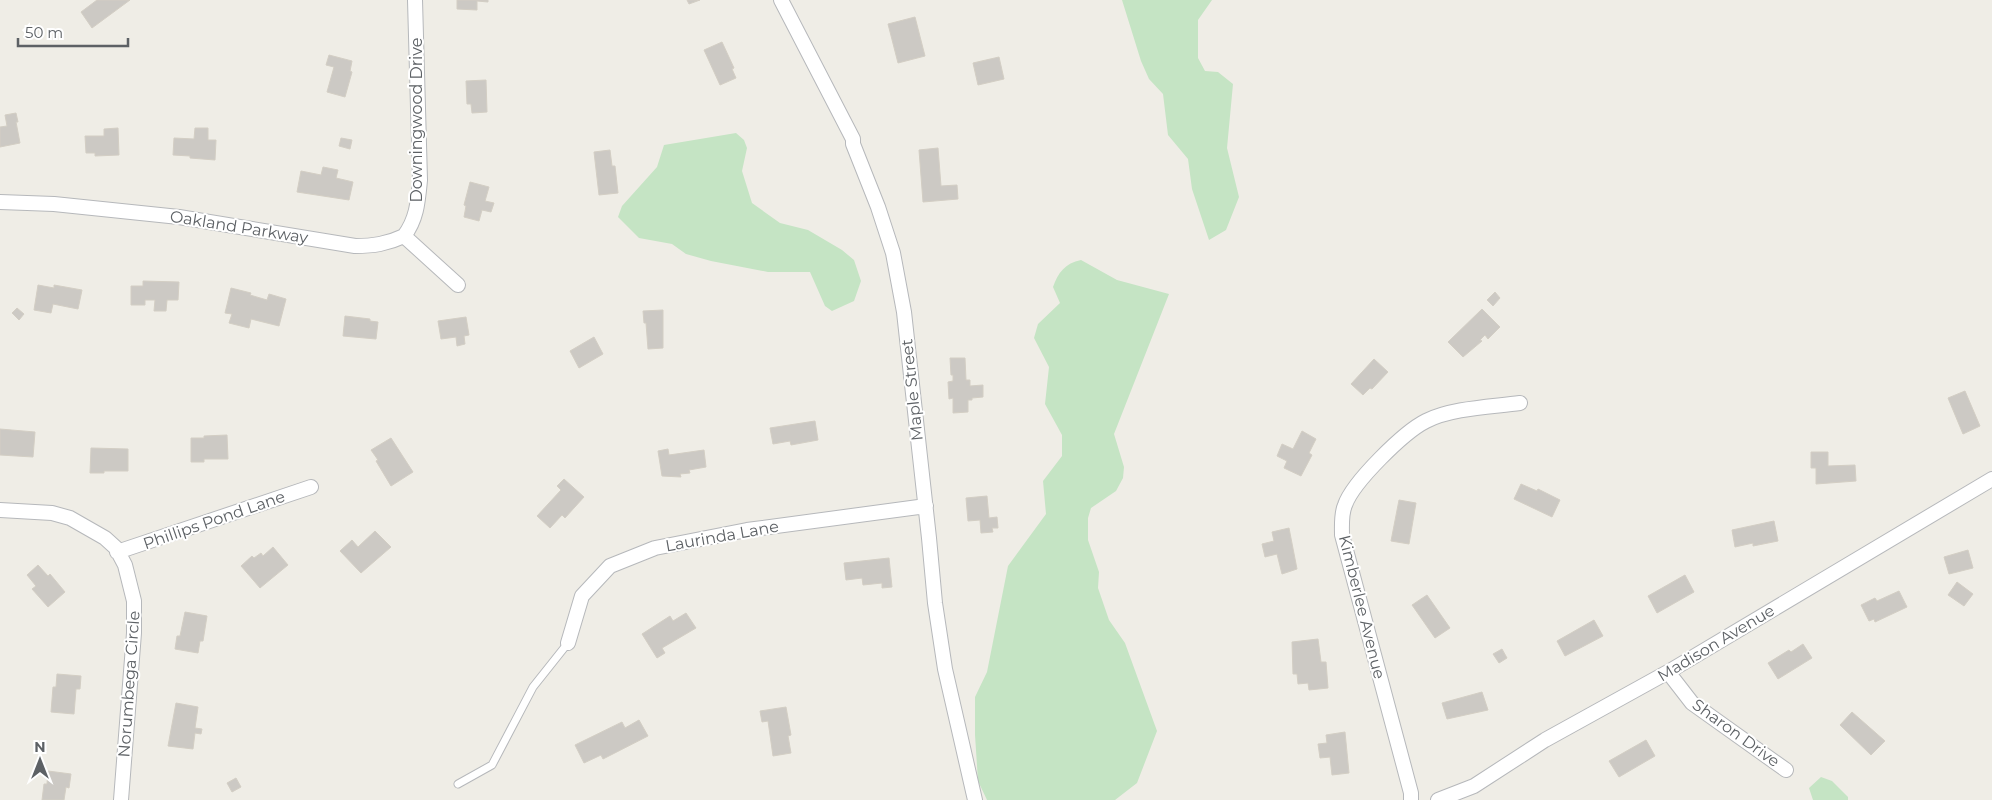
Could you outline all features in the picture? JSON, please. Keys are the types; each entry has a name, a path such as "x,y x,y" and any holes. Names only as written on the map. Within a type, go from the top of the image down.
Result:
{"street":[{"name":"Downingwood Drive","path":"404,236 415,218 420,180 416,0"},
{"name":"Maple Street","path":"781,0 853,139 853,144 878,207 893,253 904,312 935,604 944,662 975,800"},
{"name":"Oakland Parkway","path":"0,202 54,204 179,217 355,246 375,246 389,243 404,236"},
{"path":"404,236 458,285"},
{"name":"Kimberlee Avenue","path":"1411,800 1411,793 1342,535 1344,506 1362,477 1400,440 1426,421 1471,409 1520,403"},
{"name":"Madison Avenue","path":"1438,800 1474,786 1545,740 1668,672 1992,479"},
{"name":"Phillips Pond Lane","path":"118,552 311,487"},
{"name":"Laurinda Lane","path":"568,643 582,596 610,566 655,548 747,530 926,506"},
{"name":"Norumbega Circle","path":"0,510 52,514 70,518 105,538 116,548 125,564 134,601 134,633 121,800"},
{"name":"Sharon Drive","path":"1668,672 1692,703 1786,770"}],"lane":[{"path":"458,784 492,765 533,687 568,643"}],"green space":[{"path":"1122,0 1212,0 1198,20 1198,58 1205,71 1218,72 1233,84 1227,148 1239,197 1226,230 1209,240 1192,189 1188,159 1168,135 1163,94 1149,79 1141,61"},
{"path":"736,133 744,140 747,148 742,171 752,203 780,223 808,230 842,250 854,260 861,281 854,301 832,311 825,306 810,272 768,272 686,254 672,244 639,238 618,217 622,206 657,167 664,145"},
{"path":"1081,260 1117,280 1169,294 1114,434 1124,467 1123,478 1116,491 1091,508 1088,518 1088,540 1099,572 1098,588 1109,620 1125,643 1157,731 1137,783 1115,800 987,800 978,781 975,697 987,672 1008,566 1046,514 1043,481 1062,456 1062,435 1045,404 1049,367 1034,338 1038,324 1060,303 1053,287 1057,277 1066,266"},
{"path":"1821,777 1832,781 1848,797 1848,800 1813,800 1809,788"}],"building":[{"path":"97,0 130,0 92,28 81,12"},
{"path":"457,0 488,0 488,2 477,1 477,10 457,9"},
{"path":"687,0 700,0 689,4"},
{"path":"915,17 925,56 898,63 888,24"},
{"path":"722,42 734,68 732,69 736,78 720,85 704,50"},
{"path":"329,55 352,61 350,71 352,72 345,97 327,92 334,67 326,65"},
{"path":"999,57 1004,79 978,85 973,63"},
{"path":"486,80 487,112 472,113 471,104 467,104 466,81"},
{"path":"16,113 20,143 0,147 0,127 7,126 5,115"},
{"path":"118,128 119,155 95,156 95,153 86,153 85,136 104,136 104,129"},
{"path":"195,128 208,128 208,140 216,140 215,160 173,155 174,138 194,139"},
{"path":"341,138 352,140 350,149 339,146"},
{"path":"938,148 941,186 957,185 958,199 923,202 919,150"},
{"path":"610,150 612,166 615,166 618,193 599,195 594,152"},
{"path":"323,167 338,170 336,178 353,182 349,200 297,192 301,171 321,175"},
{"path":"470,182 489,187 485,201 494,203 491,212 482,210 479,221 464,217 466,206 464,205"},
{"path":"143,281 179,282 178,300 167,300 166,311 154,311 155,300 145,300 145,305 131,305 131,286 143,286"},
{"path":"38,285 54,288 54,285 82,290 78,309 53,304 51,313 34,310"},
{"path":"231,288 251,293 250,295 267,300 269,294 286,299 279,326 251,319 249,328 229,323 232,314 225,313"},
{"path":"1495,292 1500,298 1493,306 1487,300"},
{"path":"17,308 24,314 19,320 12,313"},
{"path":"1482,309 1500,327 1488,339 1485,335 1480,340 1482,341 1463,357 1448,342"},
{"path":"663,310 663,348 648,349 643,311"},
{"path":"345,316 370,319 370,321 378,322 376,339 343,336"},
{"path":"466,317 469,335 464,336 465,344 457,346 456,337 441,339 438,321"},
{"path":"594,337 603,354 579,368 570,351"},
{"path":"950,358 965,358 966,380 970,380 970,386 983,385 983,397 968,400 968,412 953,413 953,398 949,399 948,382 953,381"},
{"path":"1374,359 1388,372 1372,389 1370,388 1363,395 1351,384"},
{"path":"1965,391 1980,426 1963,434 1948,398"},
{"path":"815,421 818,440 791,445 790,441 773,444 770,428"},
{"path":"0,429 35,432 33,457 0,455"},
{"path":"1302,431 1316,439 1309,453 1312,455 1301,476 1284,468 1287,461 1277,456 1282,444 1293,449"},
{"path":"227,435 228,459 204,459 204,462 191,462 191,438"},
{"path":"391,438 413,472 391,486 371,450"},
{"path":"91,448 128,449 128,471 90,473"},
{"path":"668,449 669,455 704,450 706,467 689,470 690,473 680,474 681,477 662,476 658,451"},
{"path":"1811,452 1828,452 1828,466 1855,465 1856,481 1816,484 1816,468 1811,468"},
{"path":"564,479 584,497 565,518 562,515 550,528 537,516 561,490 557,486"},
{"path":"1521,484 1537,491 1538,489 1560,500 1552,517 1514,499"},
{"path":"987,496 989,518 997,517 998,528 992,528 993,532 981,533 980,520 968,521 966,498"},
{"path":"1399,500 1416,503 1409,544 1391,541"},
{"path":"1774,521 1778,541 1735,547 1732,530"},
{"path":"1289,528 1297,569 1282,574 1277,554 1265,557 1262,544 1274,541 1272,532"},
{"path":"375,531 391,547 361,573 340,551 352,540 358,547"},
{"path":"273,547 288,565 260,588 241,566 252,556 254,558 261,553 263,556"},
{"path":"1968,550 1973,568 1949,574 1944,557"},
{"path":"889,558 892,587 882,588 882,583 863,585 862,578 846,580 844,563"},
{"path":"38,565 48,576 50,574 65,592 48,607 32,589 36,586 27,575"},
{"path":"1685,575 1694,592 1657,613 1648,596"},
{"path":"1957,582 1973,594 1964,606 1948,595"},
{"path":"1899,591 1907,607 1875,622 1874,619 1869,621 1861,605 1875,598 1877,601"},
{"path":"1427,595 1450,628 1435,638 1412,605"},
{"path":"185,612 207,616 203,641 200,641 198,653 175,649"},
{"path":"686,613 696,628 662,648 665,653 657,658 642,634 670,616 673,621"},
{"path":"1594,620 1603,636 1565,656 1557,641"},
{"path":"1318,639 1321,662 1326,662 1328,688 1309,690 1308,683 1298,684 1297,674 1293,674 1292,642"},
{"path":"1803,644 1812,658 1778,679 1768,663"},
{"path":"1502,649 1507,658 1499,663 1493,654"},
{"path":"57,674 81,676 80,689 76,689 74,714 51,712 53,687 56,687"},
{"path":"1482,692 1488,710 1447,719 1442,703"},
{"path":"176,703 198,707 195,728 202,729 201,734 195,733 193,749 168,746"},
{"path":"786,707 791,735 788,736 791,753 773,756 768,721 762,722 760,711"},
{"path":"1852,712 1885,741 1871,755 1840,725"},
{"path":"639,720 648,736 603,759 601,755 584,763 575,745 622,722 625,728"},
{"path":"1345,732 1349,773 1332,775 1330,757 1320,758 1318,744 1327,743 1326,735"},
{"path":"1646,740 1655,756 1619,777 1609,761"},
{"path":"48,771 71,774 69,788 66,787 64,800 42,800 44,784 47,784"},
{"path":"236,778 241,787 232,792 227,783"}]}
